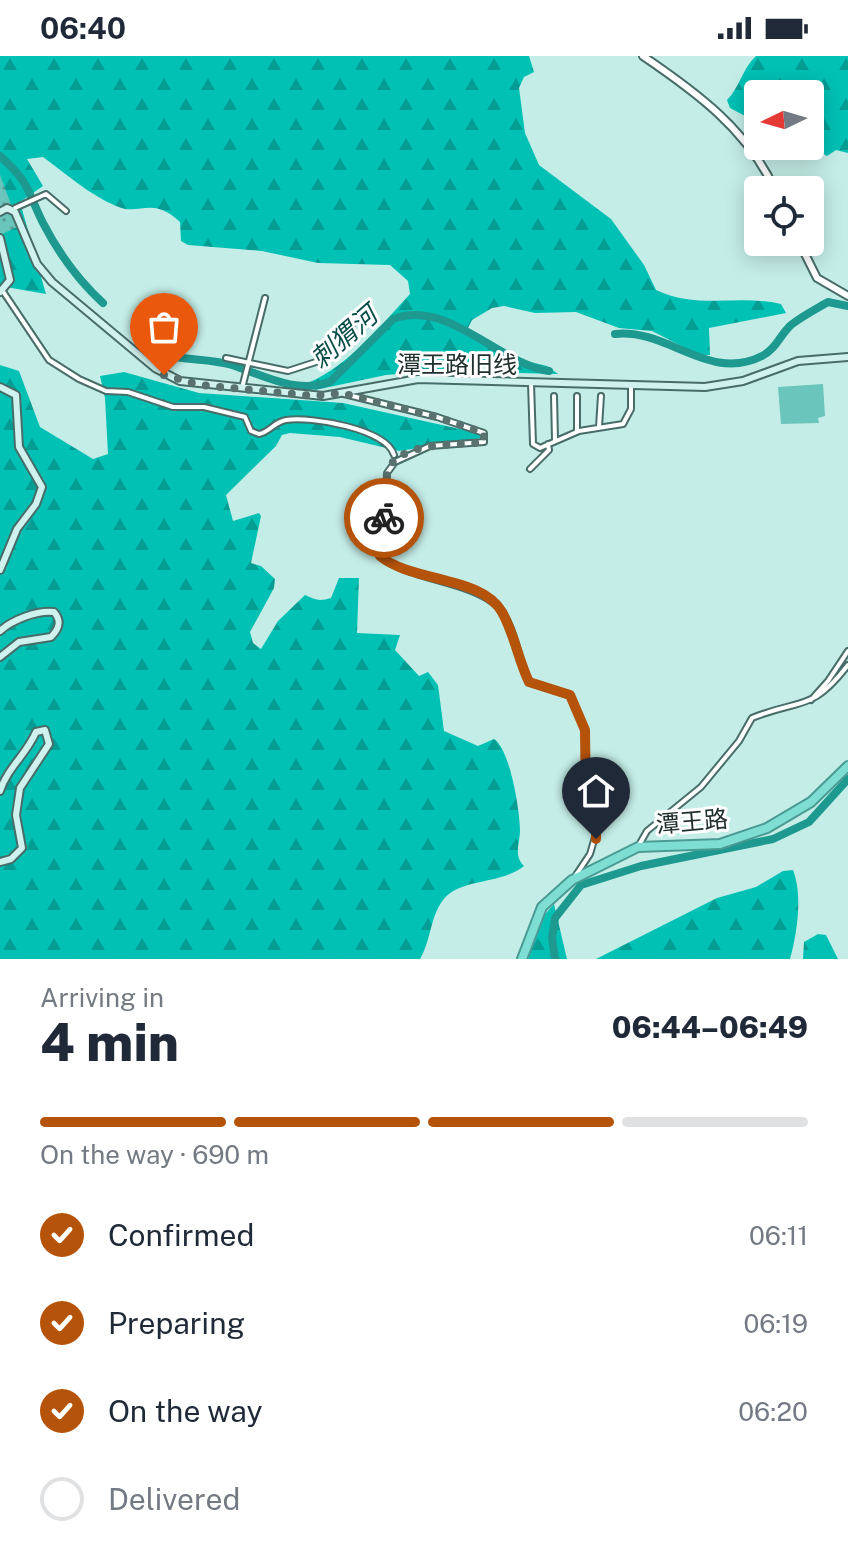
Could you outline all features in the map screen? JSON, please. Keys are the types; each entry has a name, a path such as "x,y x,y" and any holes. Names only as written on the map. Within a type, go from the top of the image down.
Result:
{"highway":[{"name":"潭王路","path":"522,959 542,907 572,880 638,847 720,844 767,828 811,802 848,766"}],"main road":[{"name":"潭王路旧线","path":"0,212 10,208 15,212 37,264 52,282 155,368 188,383 314,396 407,379 631,386 725,385 798,361 848,357"},
{"path":"0,238 10,276 1,291"},
{"path":"0,387 16,395 19,447 42,487 36,504 17,529 0,570"},
{"path":"0,631 8,624 43,611 54,612 59,620 58,630 50,639 19,642 0,657"},
{"path":"0,791 7,771 28,748 36,732 45,730 49,744 20,788 16,815 23,839 22,848 11,859 0,862"}],"street":[{"path":"643,56 702,99 738,131 768,176"},
{"path":"15,208 42,195 52,197 66,211"},
{"path":"806,256 817,278 848,296"},
{"path":"1,291 49,360 106,391 128,392 173,407 204,407 245,417 248,427 259,434 283,420 327,421 385,441 394,455"},
{"path":"242,388 265,298"},
{"path":"226,358 288,371 319,361 352,326"},
{"path":"531,383 531,436 536,448 577,432 623,424 628,419 631,386"},
{"path":"341,393 437,417 484,433 484,442 430,446 395,462 387,473 386,510 377,550 385,560 423,577 463,585 497,605 529,682 570,695 585,730 586,804 597,830 590,854 572,880"},
{"path":"554,396 555,440"},
{"path":"577,396 577,432"},
{"path":"599,427 601,396"},
{"path":"530,469 549,450 548,444"},
{"path":"810,702 848,651"},
{"path":"638,847 647,831 701,787 739,741 752,718 821,696 848,665"}],"green space":[{"path":"0,56 529,56 534,72 524,77 519,88 525,133 539,165 611,219 644,265 656,290 702,301 765,301 781,304 786,313 709,328 710,355 699,355 652,331 619,328 576,312 535,313 504,306 492,308 472,320 465,334 513,358 547,366 558,374 435,371 386,375 315,390 310,382 351,355 410,294 408,281 390,265 318,263 262,251 188,245 181,241 180,222 170,214 153,208 124,209 116,206 43,157 27,159 43,186 20,202 46,294 0,286"},
{"path":"756,56 848,56 848,153 836,150 827,156 824,154 824,80 744,80 744,115 730,108 727,100"},
{"path":"0,365 19,371 40,427 93,459 108,454 105,398 100,376 124,372 199,393 343,403 478,433 483,438 399,451 340,437 290,433 282,435 276,446 226,495 233,521 259,513 261,516 251,563 261,566 275,579 274,588 250,632 253,643 261,649 278,621 305,595 320,600 331,598 339,578 359,578 357,633 400,635 395,650 419,676 428,672 438,685 444,731 478,746 494,739 505,755 516,795 520,830 518,853 524,866 450,893 439,907 420,959 0,959"},
{"path":"793,870 798,903 790,959 596,959 717,898 756,887 783,871"},
{"path":"554,904 567,959 528,959 541,919"},
{"path":"818,934 826,935 838,959 803,959 804,942"}],"shaded area":[{"path":"0,175 19,226 0,235"},
{"path":"823,384 825,416 818,418 819,423 781,424 778,387"}],"waterway":[{"name":"刺猬河","path":"0,156 23,181 62,255 103,303"},
{"name":"刺猬河","path":"615,334 634,334 653,339 706,359 743,363 767,353 791,325 828,302 848,306"},
{"name":"刺猬河","path":"157,353 232,365 292,385 317,385 330,382 393,319 413,315 433,317 453,324 511,357 549,371"},
{"path":"555,959 552,938 555,918 581,885 641,866 773,839 809,822 848,779"}],"way so far":[{"path":"164,375 200,385 314,396 341,393 437,417 484,433 484,442 430,446 395,462 387,473 384,518"}],"route":[{"path":"384,518 377,543 380,556 423,577 463,585 497,605 529,682 570,695 585,730 586,804 596,824 596,839"}]}
